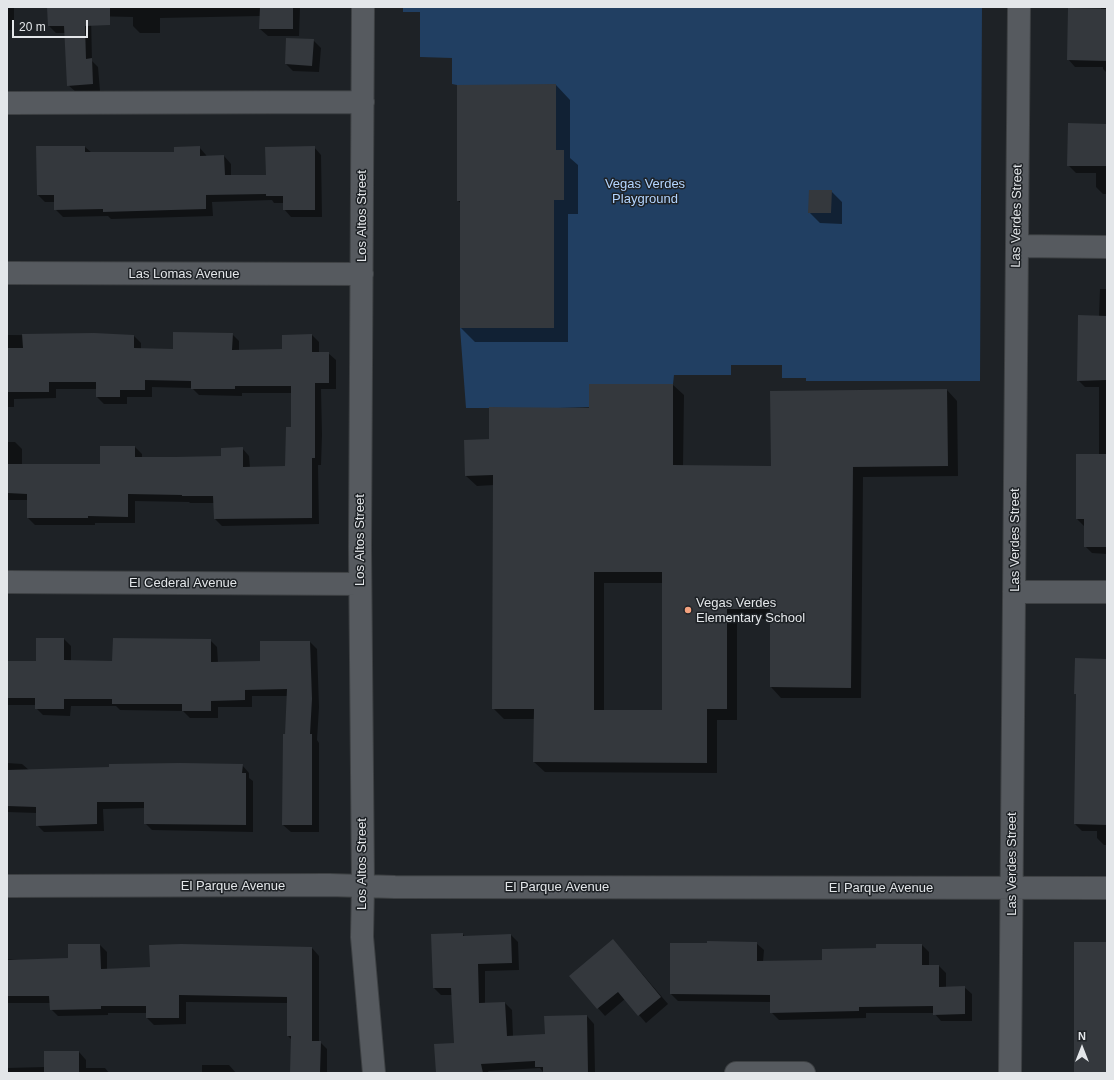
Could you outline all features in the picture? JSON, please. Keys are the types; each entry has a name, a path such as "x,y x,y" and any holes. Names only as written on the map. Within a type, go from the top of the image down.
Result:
{"street":[{"name":"Los Altos Street","path":"363,7 360,584 363,886 362,937 374,1073"},
{"name":"Las Verdes Street","path":"1010,1073 1019,7"},
{"path":"7,103 363,102"},
{"path":"1017,246 1107,246"},
{"name":"Las Lomas Avenue","path":"7,273 362,274"},
{"name":"El Cederal Avenue","path":"7,582 360,584"},
{"path":"1014,592 1107,592"},
{"name":"El Parque Avenue","path":"7,886 1107,888"},
{"path":"736,1073 804,1073"}],"green space":[{"name":"Vegas Verdes Playground","path":"403,7 982,7 980,381 806,381 806,378 782,378 782,365 731,365 731,375 674,375 673,384 590,384 589,407 466,408 460,328 460,201 457,201 457,85 452,84 452,58 420,57 420,12 403,12"}],"building":[{"path":"47,7 110,7 110,25 85,26 86,59 92,58 93,84 67,86 64,26 48,26"},
{"path":"260,7 293,7 293,29 259,29"},
{"path":"1068,8 1107,9 1107,61 1067,60"},
{"path":"286,38 314,39 312,66 285,64"},
{"path":"556,84 556,150 564,150 564,200 554,200 554,328 460,328 460,201 457,201 457,85"},
{"path":"1068,123 1107,124 1107,166 1067,166"},
{"path":"36,146 85,146 85,152 174,152 174,147 200,146 200,156 224,155 225,175 266,175 265,147 315,146 315,210 283,210 283,196 266,196 266,194 206,195 206,209 103,212 103,209 54,210 54,195 37,195"},
{"path":"809,190 832,190 831,213 808,213"},
{"path":"1078,315 1107,316 1107,380 1077,381"},
{"path":"173,332 233,333 232,350 282,349 282,335 312,334 312,352 329,352 329,383 315,383 315,458 312,458 312,518 214,519 213,496 128,494 128,517 88,516 88,518 27,518 27,494 7,493 7,464 100,464 100,446 135,446 135,457 221,456 221,448 243,447 243,467 285,466 286,427 291,427 291,386 235,386 235,389 191,389 191,381 145,380 145,390 120,390 120,397 96,397 96,382 49,382 49,392 7,392 7,348 23,348 22,334 94,333 134,335 134,348 173,349"},
{"path":"589,384 673,384 673,465 771,466 770,391 947,389 948,466 853,467 851,688 770,687 770,609 727,609 727,709 707,709 707,763 533,762 534,709 492,709 493,475 465,476 464,440 489,439 489,407 589,408","holes":["594,572 662,572 662,710 594,710"]},
{"path":"1076,454 1107,454 1107,547 1084,547 1084,519 1076,519"},
{"path":"36,638 64,638 64,660 112,661 113,638 211,639 211,662 260,661 260,641 310,641 312,699 310,734 312,734 312,825 282,825 283,734 285,734 287,689 245,690 245,700 211,701 211,711 182,711 182,704 112,704 112,699 64,699 64,709 35,709 35,698 7,698 7,661 36,661"},
{"path":"1075,658 1107,659 1107,825 1074,824 1076,694 1074,694"},
{"path":"109,764 243,764 242,773 246,773 246,825 144,824 144,802 97,802 97,824 36,826 36,807 7,806 7,770 109,767"},
{"path":"463,933 463,936 511,934 512,963 478,964 479,1003 505,1002 507,1036 545,1034 544,1016 587,1015 588,1073 543,1073 543,1067 535,1067 535,1061 481,1064 483,1073 436,1073 434,1044 454,1043 451,988 433,988 431,934"},
{"path":"613,939 661,997 638,1016 618,992 597,1009 569,976"},
{"path":"707,941 757,942 757,961 822,960 822,949 876,948 876,944 922,944 922,965 939,965 939,987 965,986 965,1014 933,1015 933,1006 859,1007 859,1011 770,1013 770,995 670,994 670,943 707,943"},
{"path":"1074,942 1107,942 1107,1072 1074,1072"},
{"path":"68,944 100,944 101,969 150,967 149,945 181,944 312,947 312,1041 321,1041 320,1073 290,1073 291,1036 287,1036 287,997 179,995 179,1018 146,1018 146,1006 101,1006 101,1009 50,1010 49,996 7,996 7,960 68,958"},
{"path":"44,1051 79,1051 79,1073 44,1073"}],"place":[{"name":"Vegas Verdes Elementary School","path":"688,610"}]}
